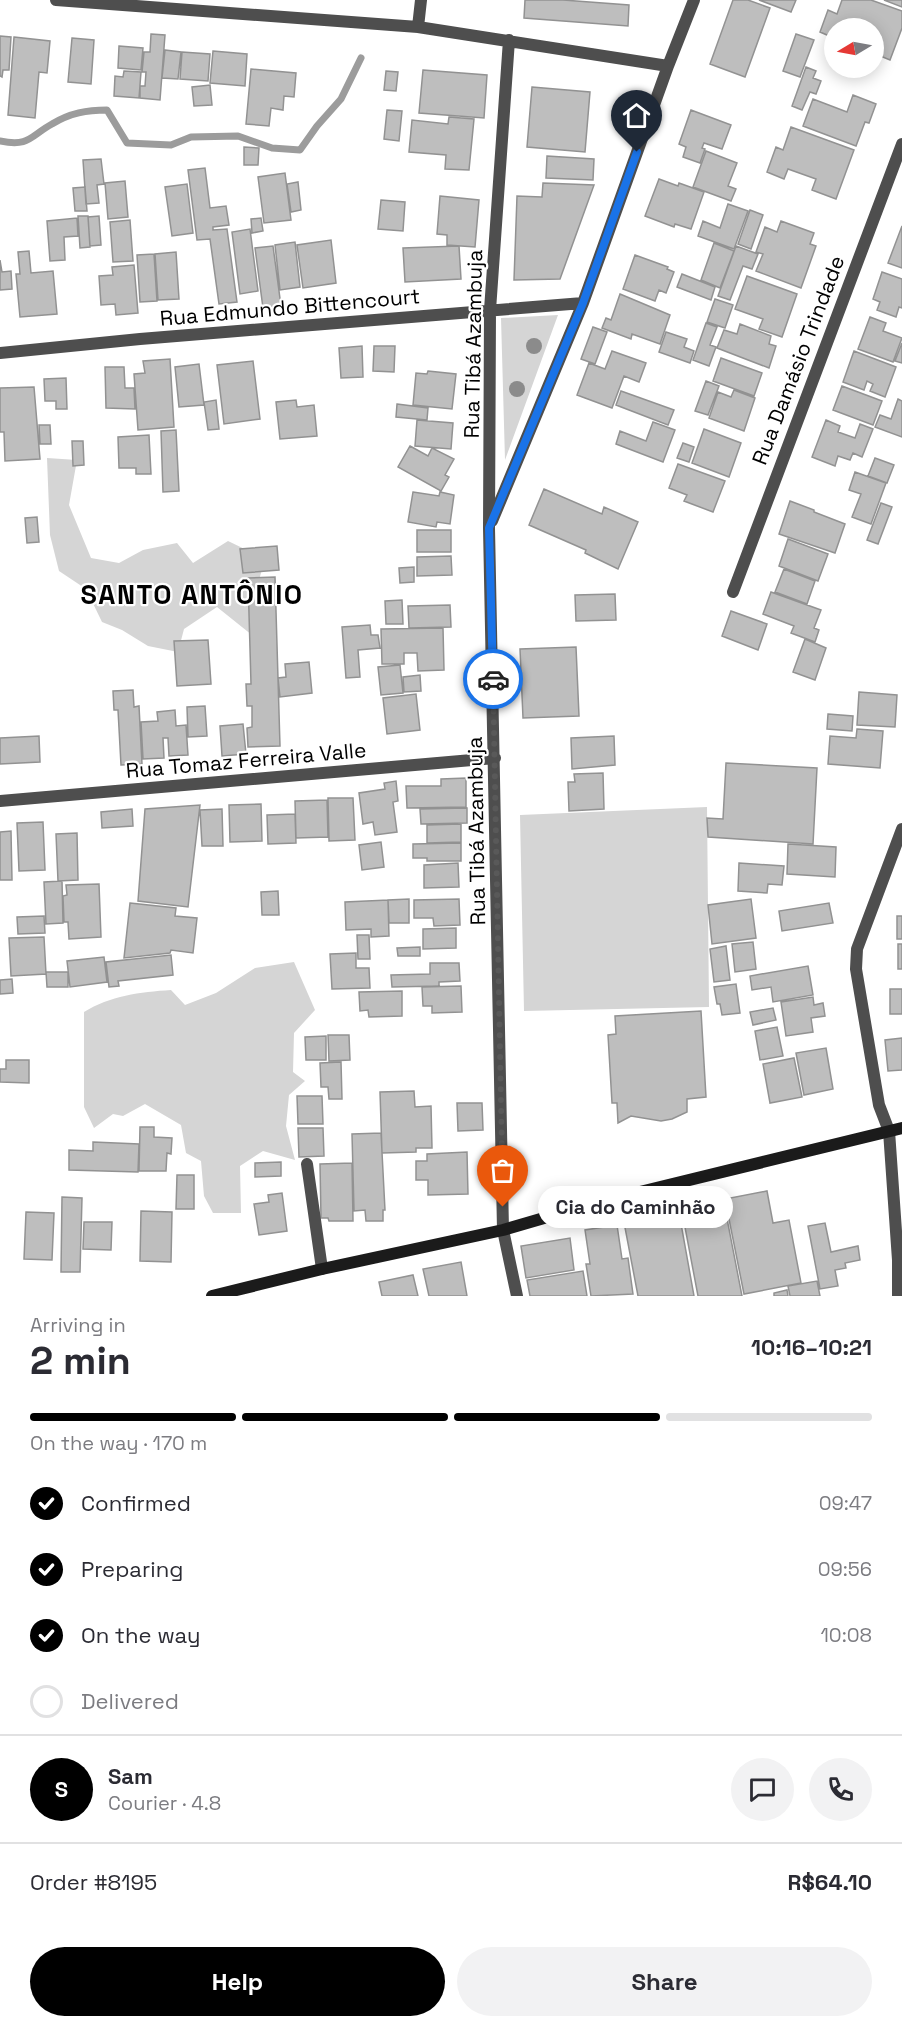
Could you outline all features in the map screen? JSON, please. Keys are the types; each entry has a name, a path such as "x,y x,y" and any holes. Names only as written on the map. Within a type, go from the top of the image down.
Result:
{"main road":[{"path":"213,1296 322,1269 503,1230 599,1202 902,1128"}],"street":[{"path":"56,0 418,27 668,66"},
{"path":"418,27 421,0"},
{"path":"489,528 583,303 694,0"},
{"name":"Rua Tibá Azambuja","path":"509,40 490,309 489,528 503,1230 517,1296"},
{"name":"Rua Damásio Trindade","path":"733,592 902,144"},
{"name":"Rua Edmundo Bittencourt","path":"0,353 490,309 583,303"},
{"name":"Rua Tomaz Ferreira Valle","path":"0,801 495,758"},
{"path":"898,1296 889,1131 879,1105 856,969 858,949 902,829"},
{"path":"307,1164 322,1269"}],"shaded area":[{"path":"558,315 505,460 501,318"},
{"path":"47,458 77,460 69,505 91,558 119,563 143,550 177,543 193,563 228,541 265,559 253,601 257,639 217,607 184,629 178,652 148,646 122,630 102,622 86,589 59,571 50,535"},
{"path":"707,807 709,1007 524,1011 520,815"},
{"path":"294,962 315,1010 294,1033 293,1072 305,1081 289,1095 286,1126 295,1160 263,1151 240,1166 241,1213 213,1213 204,1196 201,1161 186,1153 181,1125 145,1104 123,1116 113,1114 94,1128 84,1107 84,1012 104,1002 126,996 171,990 185,1005 216,993 255,968"}],"building":[{"path":"525,0 563,0 629,5 628,26 524,18"},
{"path":"733,0 748,0 770,8 745,77 710,64"},
{"path":"759,0 796,0 791,12"},
{"path":"842,0 871,0 902,11 902,28 890,60 884,58 884,18 825,18 828,10 837,14"},
{"path":"884,0 902,0 902,7"},
{"path":"824,21 824,34 820,32"},
{"path":"151,34 165,35 160,100 140,98 140,86 145,86 146,72 142,72 144,52 150,52"},
{"path":"796,34 814,40 800,77 783,71"},
{"path":"0,36 11,37 9,70 3,70 2,77 0,76"},
{"path":"14,37 50,41 47,73 39,72 35,118 8,115"},
{"path":"72,38 94,40 91,84 68,82"},
{"path":"119,46 143,48 141,70 118,68"},
{"path":"165,50 181,52 178,79 162,78"},
{"path":"213,51 247,54 245,86 210,83"},
{"path":"182,52 210,54 208,81 180,79"},
{"path":"806,67 816,71 813,78 821,81 816,94 810,92 802,110 792,106"},
{"path":"251,69 296,73 294,97 284,96 283,110 271,108 269,126 246,124"},
{"path":"423,70 487,75 484,118 419,113"},
{"path":"124,71 141,72 139,98 114,96 115,76 123,77"},
{"path":"386,71 398,72 396,91 384,90"},
{"path":"210,85 212,105 194,106 192,87"},
{"path":"532,87 590,92 585,152 527,147"},
{"path":"853,95 876,104 869,123 865,122 856,146 803,126 813,99 847,112"},
{"path":"387,110 402,111 399,141 384,139"},
{"path":"691,110 731,125 722,149 704,143 702,148 705,149 700,163 683,157 686,147 679,144"},
{"path":"449,117 474,119 469,170 445,169 446,155 409,152 412,120 448,124"},
{"path":"791,127 854,150 836,199 812,190 816,179 788,169 784,179 767,172 776,147 783,150"},
{"path":"244,147 259,148 258,165 244,165"},
{"path":"706,151 737,163 728,186 736,189 731,201 693,187"},
{"path":"547,156 594,159 593,180 546,178"},
{"path":"101,159 104,184 97,185 99,203 86,204 83,160"},
{"path":"205,168 210,208 226,206 229,225 213,227 213,230 227,229 237,302 219,304 210,239 197,240 188,170"},
{"path":"285,173 291,220 264,223 258,177"},
{"path":"659,179 704,192 691,229 675,224 674,227 645,216"},
{"path":"125,181 128,217 108,219 105,183"},
{"path":"298,182 301,210 291,212 287,184"},
{"path":"543,183 594,185 560,279 514,280 517,196 542,197"},
{"path":"187,184 193,233 172,236 165,187"},
{"path":"85,187 87,211 75,211 73,188"},
{"path":"440,196 479,200 475,247 447,245 447,235 437,234"},
{"path":"381,200 405,202 403,231 378,229"},
{"path":"728,204 748,211 734,249 698,236 703,221 720,228"},
{"path":"750,210 763,215 751,249 738,244"},
{"path":"78,216 88,216 90,247 80,248"},
{"path":"99,216 101,245 90,246 88,217"},
{"path":"77,218 78,236 64,237 65,260 50,261 47,221"},
{"path":"261,218 263,231 252,233 251,219"},
{"path":"130,220 133,261 113,262 110,222"},
{"path":"781,221 814,233 810,244 816,246 801,288 756,271 763,254 756,252 765,227 777,232"},
{"path":"902,226 902,268 888,263"},
{"path":"250,229 258,291 240,294 232,232"},
{"path":"331,240 336,283 303,288 297,245"},
{"path":"295,242 300,287 280,290 275,245"},
{"path":"714,243 734,251 720,288 701,280"},
{"path":"273,246 281,306 263,308 255,248"},
{"path":"459,246 461,279 405,282 403,248"},
{"path":"736,246 758,254 752,269 743,266 730,300 718,296"},
{"path":"29,251 31,273 53,271 57,314 20,317 16,274 20,274 18,252"},
{"path":"176,252 179,299 158,300 155,254"},
{"path":"154,254 157,301 140,302 137,255"},
{"path":"635,255 668,267 667,269 674,272 666,293 659,290 655,301 623,289"},
{"path":"0,260 2,272 11,271 12,289 0,290"},
{"path":"134,265 138,313 116,315 115,304 101,305 99,276 113,275 112,267"},
{"path":"882,272 902,279 902,308 899,307 896,317 877,310 880,302 873,299"},
{"path":"682,274 715,287 711,300 677,287"},
{"path":"747,276 797,294 782,337 759,329 763,319 735,309"},
{"path":"620,294 670,315 660,344 632,334 631,339 602,328 606,318 611,320"},
{"path":"715,299 733,305 725,328 707,322"},
{"path":"870,317 886,323 883,331 902,338 893,362 858,349"},
{"path":"706,323 717,327 710,345 716,347 709,366 693,360"},
{"path":"740,324 771,336 769,344 776,346 769,368 717,348 724,330 737,334"},
{"path":"593,327 607,332 595,364 581,359"},
{"path":"666,332 687,339 684,347 694,351 690,363 659,352"},
{"path":"902,343 902,363 895,361"},
{"path":"362,346 363,377 341,378 339,348"},
{"path":"374,346 395,346 394,372 373,371"},
{"path":"612,351 646,363 639,382 624,376 612,408 577,395 589,363 605,369"},
{"path":"854,351 896,367 885,397 870,391 873,384 867,381 864,390 843,382"},
{"path":"721,358 762,373 754,396 713,381"},
{"path":"170,359 174,427 138,430 134,374 145,373 143,361"},
{"path":"253,361 260,419 224,424 217,365"},
{"path":"199,364 204,405 179,407 175,367"},
{"path":"105,367 124,367 125,388 134,388 135,409 106,408"},
{"path":"428,371 456,374 452,409 413,405 416,373 427,374"},
{"path":"66,378 67,409 56,409 56,401 45,401 44,379"},
{"path":"706,381 719,386 708,415 695,411"},
{"path":"842,386 882,401 873,425 833,410"},
{"path":"34,387 40,459 5,461 4,432 0,432 0,388"},
{"path":"734,390 755,398 744,431 709,418 718,392 731,397"},
{"path":"621,391 674,410 668,425 616,405"},
{"path":"898,399 902,401 902,437 875,427 880,415 891,419"},
{"path":"216,400 219,429 208,430 204,402"},
{"path":"296,400 297,407 314,405 317,436 280,439 276,402"},
{"path":"397,404 428,408 427,420 396,417"},
{"path":"417,420 453,423 451,449 415,446"},
{"path":"826,420 840,426 838,432 855,438 860,424 873,429 862,457 853,453 850,460 838,456 835,466 812,457"},
{"path":"653,422 675,430 663,462 616,444 620,431 646,441"},
{"path":"39,425 50,425 51,444 40,444"},
{"path":"704,429 741,443 729,477 692,463"},
{"path":"176,430 179,491 163,492 161,431"},
{"path":"149,435 151,474 136,474 136,468 119,468 118,437"},
{"path":"72,441 83,441 84,465 73,466"},
{"path":"683,443 694,447 689,462 677,458"},
{"path":"410,446 428,456 432,448 454,459 445,475 449,477 441,491 398,467"},
{"path":"875,458 894,465 887,483 868,476"},
{"path":"678,464 725,481 713,512 684,501 687,495 669,488"},
{"path":"855,472 886,483 871,524 852,517 861,494 849,490"},
{"path":"544,489 602,514 604,507 638,522 618,569 585,553 586,550 529,525"},
{"path":"413,492 439,496 440,492 454,495 450,524 437,522 436,527 408,522"},
{"path":"790,501 845,524 835,553 779,534"},
{"path":"881,503 892,507 878,544 867,540"},
{"path":"37,517 39,542 27,543 25,518"},
{"path":"417,530 451,530 451,552 417,552"},
{"path":"788,539 828,554 818,581 779,566"},
{"path":"277,546 279,570 243,573 240,549"},
{"path":"451,556 452,575 417,576 417,557"},
{"path":"414,567 414,582 400,583 399,568"},
{"path":"784,569 815,581 807,604 775,592"},
{"path":"275,577 280,746 248,747 247,728 252,727 252,706 247,706 246,684 251,684 248,578"},
{"path":"771,592 821,610 814,628 819,630 815,642 791,633 794,626 763,614"},
{"path":"615,594 616,620 576,621 575,595"},
{"path":"402,600 403,624 386,624 385,601"},
{"path":"450,605 451,627 409,628 408,606"},
{"path":"731,611 767,624 758,650 722,636"},
{"path":"370,625 371,635 378,635 380,648 358,650 360,677 346,678 342,627"},
{"path":"443,628 444,670 418,671 417,653 404,653 404,664 382,664 381,629"},
{"path":"805,639 826,648 815,680 793,672"},
{"path":"208,640 211,684 177,686 174,641"},
{"path":"576,647 579,716 523,718 520,649"},
{"path":"309,662 312,693 280,697 278,678 286,677 285,664"},
{"path":"400,665 403,693 381,695 378,667"},
{"path":"420,675 421,691 404,692 403,677"},
{"path":"133,690 134,707 139,706 142,764 121,765 118,710 114,710 113,691"},
{"path":"859,692 897,695 895,727 857,725"},
{"path":"416,694 420,730 387,734 383,698"},
{"path":"205,706 207,736 188,737 187,707"},
{"path":"175,710 176,726 186,725 188,755 169,756 168,738 163,738 164,758 143,759 141,722 158,721 157,712"},
{"path":"828,714 853,716 852,731 827,729"},
{"path":"243,724 246,754 222,756 220,726"},
{"path":"857,729 883,731 880,768 828,764 830,736 856,738"},
{"path":"39,736 40,762 0,764 0,738"},
{"path":"614,736 615,765 572,769 571,738"},
{"path":"726,763 817,768 813,844 708,837 707,818 723,819"},
{"path":"603,773 604,809 569,811 568,782 575,782 574,774"},
{"path":"466,778 466,807 407,808 406,786 441,786 441,779"},
{"path":"396,781 398,801 393,802 397,832 375,835 373,822 363,824 359,793 385,789 384,783"},
{"path":"328,798 353,798 355,840 329,841"},
{"path":"327,800 328,837 296,838 295,801"},
{"path":"261,804 262,841 230,842 229,805"},
{"path":"200,805 188,907 138,901 145,809"},
{"path":"467,808 467,823 421,824 420,809"},
{"path":"132,809 133,826 102,828 101,812"},
{"path":"222,809 223,846 202,846 200,810"},
{"path":"295,814 296,843 268,844 267,815"},
{"path":"43,822 45,870 19,871 17,823"},
{"path":"461,824 461,842 427,843 427,825"},
{"path":"11,831 12,880 0,880 0,832"},
{"path":"77,833 78,880 58,881 56,834"},
{"path":"381,842 384,867 362,870 359,845"},
{"path":"461,843 461,861 427,861 427,858 413,858 413,844"},
{"path":"788,844 836,847 835,877 787,874"},
{"path":"458,863 459,887 424,888 424,865"},
{"path":"739,863 784,866 782,885 768,884 767,893 738,891"},
{"path":"62,881 63,923 46,924 44,882"},
{"path":"99,884 101,937 69,939 68,922 64,922 63,896 67,895 66,885"},
{"path":"278,891 279,915 262,915 261,892"},
{"path":"409,899 409,923 389,923 388,900"},
{"path":"459,899 460,925 434,926 433,918 414,918 414,900"},
{"path":"751,899 756,938 712,944 708,905"},
{"path":"388,900 389,936 371,937 371,929 346,930 345,902"},
{"path":"130,903 176,908 175,916 197,918 193,953 171,950 170,953 124,958"},
{"path":"829,903 833,923 782,931 779,911"},
{"path":"44,916 45,933 18,934 17,917"},
{"path":"897,916 902,916 902,939 897,939"},
{"path":"456,928 456,948 423,949 423,929"},
{"path":"357,935 369,935 370,959 358,959"},
{"path":"44,937 46,974 11,976 9,938"},
{"path":"753,942 756,969 735,972 732,944"},
{"path":"898,944 902,944 902,969 898,969"},
{"path":"726,946 730,980 714,982 710,949"},
{"path":"420,947 420,956 398,956 397,948"},
{"path":"356,953 356,968 369,968 370,988 332,989 330,954"},
{"path":"171,955 173,975 118,981 119,986 109,987 106,962"},
{"path":"104,957 107,982 70,987 67,961"},
{"path":"430,963 459,963 460,981 439,982 439,986 392,987 391,975 430,974"},
{"path":"808,966 813,995 773,1002 771,987 752,990 750,976"},
{"path":"46,972 68,972 68,987 47,987"},
{"path":"12,979 13,993 0,994 0,980"},
{"path":"736,984 740,1013 722,1015 714,987"},
{"path":"461,986 462,1012 432,1013 432,1006 423,1006 422,987"},
{"path":"890,989 902,989 902,1014 890,1014"},
{"path":"402,991 402,1016 369,1017 368,1010 360,1011 359,992"},
{"path":"813,997 814,1005 823,1003 825,1016 811,1018 813,1032 786,1036 781,1002"},
{"path":"773,1008 776,1020 753,1025 750,1012"},
{"path":"701,1011 706,1097 687,1099 687,1112 672,1119 661,1121 631,1116 618,1123 617,1103 612,1103 608,1035 616,1034 615,1016"},
{"path":"777,1027 783,1056 760,1060 755,1031"},
{"path":"328,1035 349,1035 350,1060 329,1061"},
{"path":"326,1036 326,1060 306,1060 305,1037"},
{"path":"902,1038 902,1070 888,1071 885,1040"},
{"path":"826,1048 833,1089 804,1095 796,1053"},
{"path":"794,1058 802,1097 770,1103 763,1064"},
{"path":"6,1060 29,1060 29,1083 0,1082 0,1069 6,1069"},
{"path":"341,1062 342,1099 329,1099 328,1087 321,1087 320,1063"},
{"path":"414,1091 415,1107 431,1106 432,1148 416,1148 416,1152 382,1153 380,1092"},
{"path":"297,1096 322,1096 323,1124 298,1124"},
{"path":"457,1103 482,1103 483,1130 458,1131"},
{"path":"140,1127 154,1127 154,1137 172,1138 171,1154 167,1153 166,1171 139,1171"},
{"path":"298,1128 323,1128 324,1156 299,1157"},
{"path":"381,1133 385,1210 383,1210 383,1221 366,1221 365,1210 354,1211 352,1134"},
{"path":"93,1142 139,1144 138,1172 69,1170 69,1150 93,1151"},
{"path":"467,1152 468,1194 428,1195 428,1180 416,1180 416,1161 427,1161 427,1154"},
{"path":"281,1162 281,1176 255,1177 255,1163"},
{"path":"352,1163 353,1221 329,1221 328,1218 321,1218 320,1164"},
{"path":"177,1175 194,1175 194,1209 176,1209"},
{"path":"767,1191 773,1223 789,1220 801,1283 744,1294 725,1199"},
{"path":"282,1193 287,1231 259,1235 254,1204 269,1202 268,1195"},
{"path":"62,1197 82,1198 80,1272 61,1272"},
{"path":"723,1198 742,1296 698,1296 681,1206"},
{"path":"678,1207 694,1296 638,1296 623,1217"},
{"path":"141,1211 172,1212 171,1262 140,1261"},
{"path":"26,1212 54,1213 52,1260 24,1259"},
{"path":"84,1222 112,1222 111,1250 83,1249"},
{"path":"825,1223 831,1252 858,1246 860,1260 845,1263 846,1268 835,1270 838,1286 820,1289 808,1226"},
{"path":"617,1225 622,1259 628,1258 633,1294 591,1296 586,1264 590,1264 585,1230"},
{"path":"570,1238 574,1270 526,1278 521,1246"},
{"path":"461,1262 467,1296 429,1296 423,1269"},
{"path":"583,1271 587,1296 530,1296 527,1280"},
{"path":"413,1275 418,1296 382,1296 379,1282"},
{"path":"817,1281 820,1296 790,1296 788,1286"},
{"path":"787,1290 788,1296 774,1296 774,1293"}],"waterway":[{"path":"0,141 18,143 29,139 65,117 107,110 127,143 171,145 191,137 238,136 272,148 300,150 341,99 361,58"}],"way so far":[{"path":"493,679 503,1207"}],"place":[{"name":"Cia do Caminhão","path":"503,1207"}],"district":[{"name":"SANTO ANTÔNIO","path":"192,594"}],"route":[{"path":"493,679 489,528 583,303 637,152"}]}
